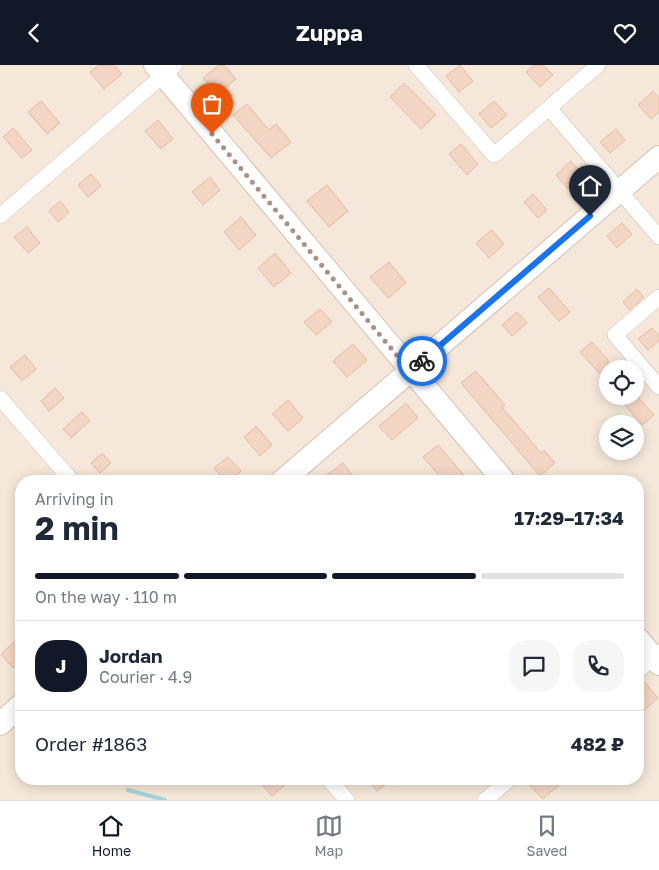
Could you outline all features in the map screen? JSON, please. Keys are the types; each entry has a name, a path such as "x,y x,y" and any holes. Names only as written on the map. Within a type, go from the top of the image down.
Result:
{"main road":[{"path":"164,68 410,371 499,475"},
{"path":"289,475 410,371 626,197 659,157"},
{"path":"644,648 652,661"},
{"path":"0,723 15,710"}],"street":[{"path":"416,65 494,155 598,65"},
{"path":"0,216 164,68"},
{"path":"548,108 659,237"},
{"path":"659,297 615,335 659,387"},
{"path":"0,397 67,475"},
{"path":"333,785 347,800"},
{"path":"485,800 503,785"}],"shaded area":[{"path":"0,65 659,65 659,800 0,800"}],"building":[{"path":"99,65 114,65 122,74 104,89 90,72"},
{"path":"219,65 224,65 236,79 217,95 203,78"},
{"path":"460,65 473,81 459,92 446,76"},
{"path":"534,65 543,65 553,75 540,87 526,72"},
{"path":"404,83 436,115 421,129 390,97"},
{"path":"653,91 659,98 659,112 651,119 638,105"},
{"path":"41,101 60,123 47,134 28,112"},
{"path":"494,101 507,115 491,128 479,114"},
{"path":"247,104 269,130 276,124 291,142 271,158 233,115"},
{"path":"158,120 173,139 161,149 145,131"},
{"path":"13,128 32,150 22,158 3,137"},
{"path":"616,129 625,140 610,153 600,142"},
{"path":"461,144 478,164 467,175 449,154"},
{"path":"571,161 584,176 568,189 556,175"},
{"path":"91,174 101,186 88,197 78,185"},
{"path":"210,177 220,190 203,205 192,192"},
{"path":"327,185 348,211 329,227 307,201"},
{"path":"533,194 547,210 538,218 524,202"},
{"path":"60,201 69,212 58,222 49,211"},
{"path":"241,217 256,235 239,250 224,232"},
{"path":"622,223 632,234 617,248 607,236"},
{"path":"27,227 40,243 28,253 14,237"},
{"path":"492,230 504,244 489,258 476,243"},
{"path":"275,253 291,273 274,287 258,268"},
{"path":"389,262 406,283 388,298 370,277"},
{"path":"549,288 570,312 559,321 538,297"},
{"path":"637,289 644,297 630,310 623,302"},
{"path":"320,309 332,322 316,335 304,322"},
{"path":"517,312 527,323 512,336 502,325"},
{"path":"652,328 659,335 659,341 648,350 638,339"},
{"path":"592,342 608,360 599,360 599,373 580,352"},
{"path":"353,344 367,360 347,377 333,361"},
{"path":"25,355 36,369 22,381 10,367"},
{"path":"476,371 505,405 502,407 541,453 544,450 555,463 539,475 461,383"},
{"path":"55,388 64,398 49,411 41,401"},
{"path":"288,400 303,418 288,431 272,414"},
{"path":"406,403 418,418 392,440 379,426"},
{"path":"644,404 654,415 644,423 644,415 633,415 625,405"},
{"path":"82,412 90,421 71,438 63,429"},
{"path":"256,426 272,445 260,456 244,437"},
{"path":"438,445 464,475 439,475 423,457"},
{"path":"102,453 111,463 100,473 91,463"},
{"path":"228,457 241,471 237,475 220,475 214,468"},
{"path":"343,463 352,475 327,475"},
{"path":"15,641 15,666 13,668 1,654"},
{"path":"644,681 658,698 644,711"},
{"path":"262,785 285,785 272,796"},
{"path":"372,785 384,785 377,791"},
{"path":"530,785 559,785 543,799"}],"waterway":[{"path":"128,790 165,800"}],"way so far":[{"path":"212,134 410,371 422,361"}],"route":[{"path":"422,361 590,216"}]}
